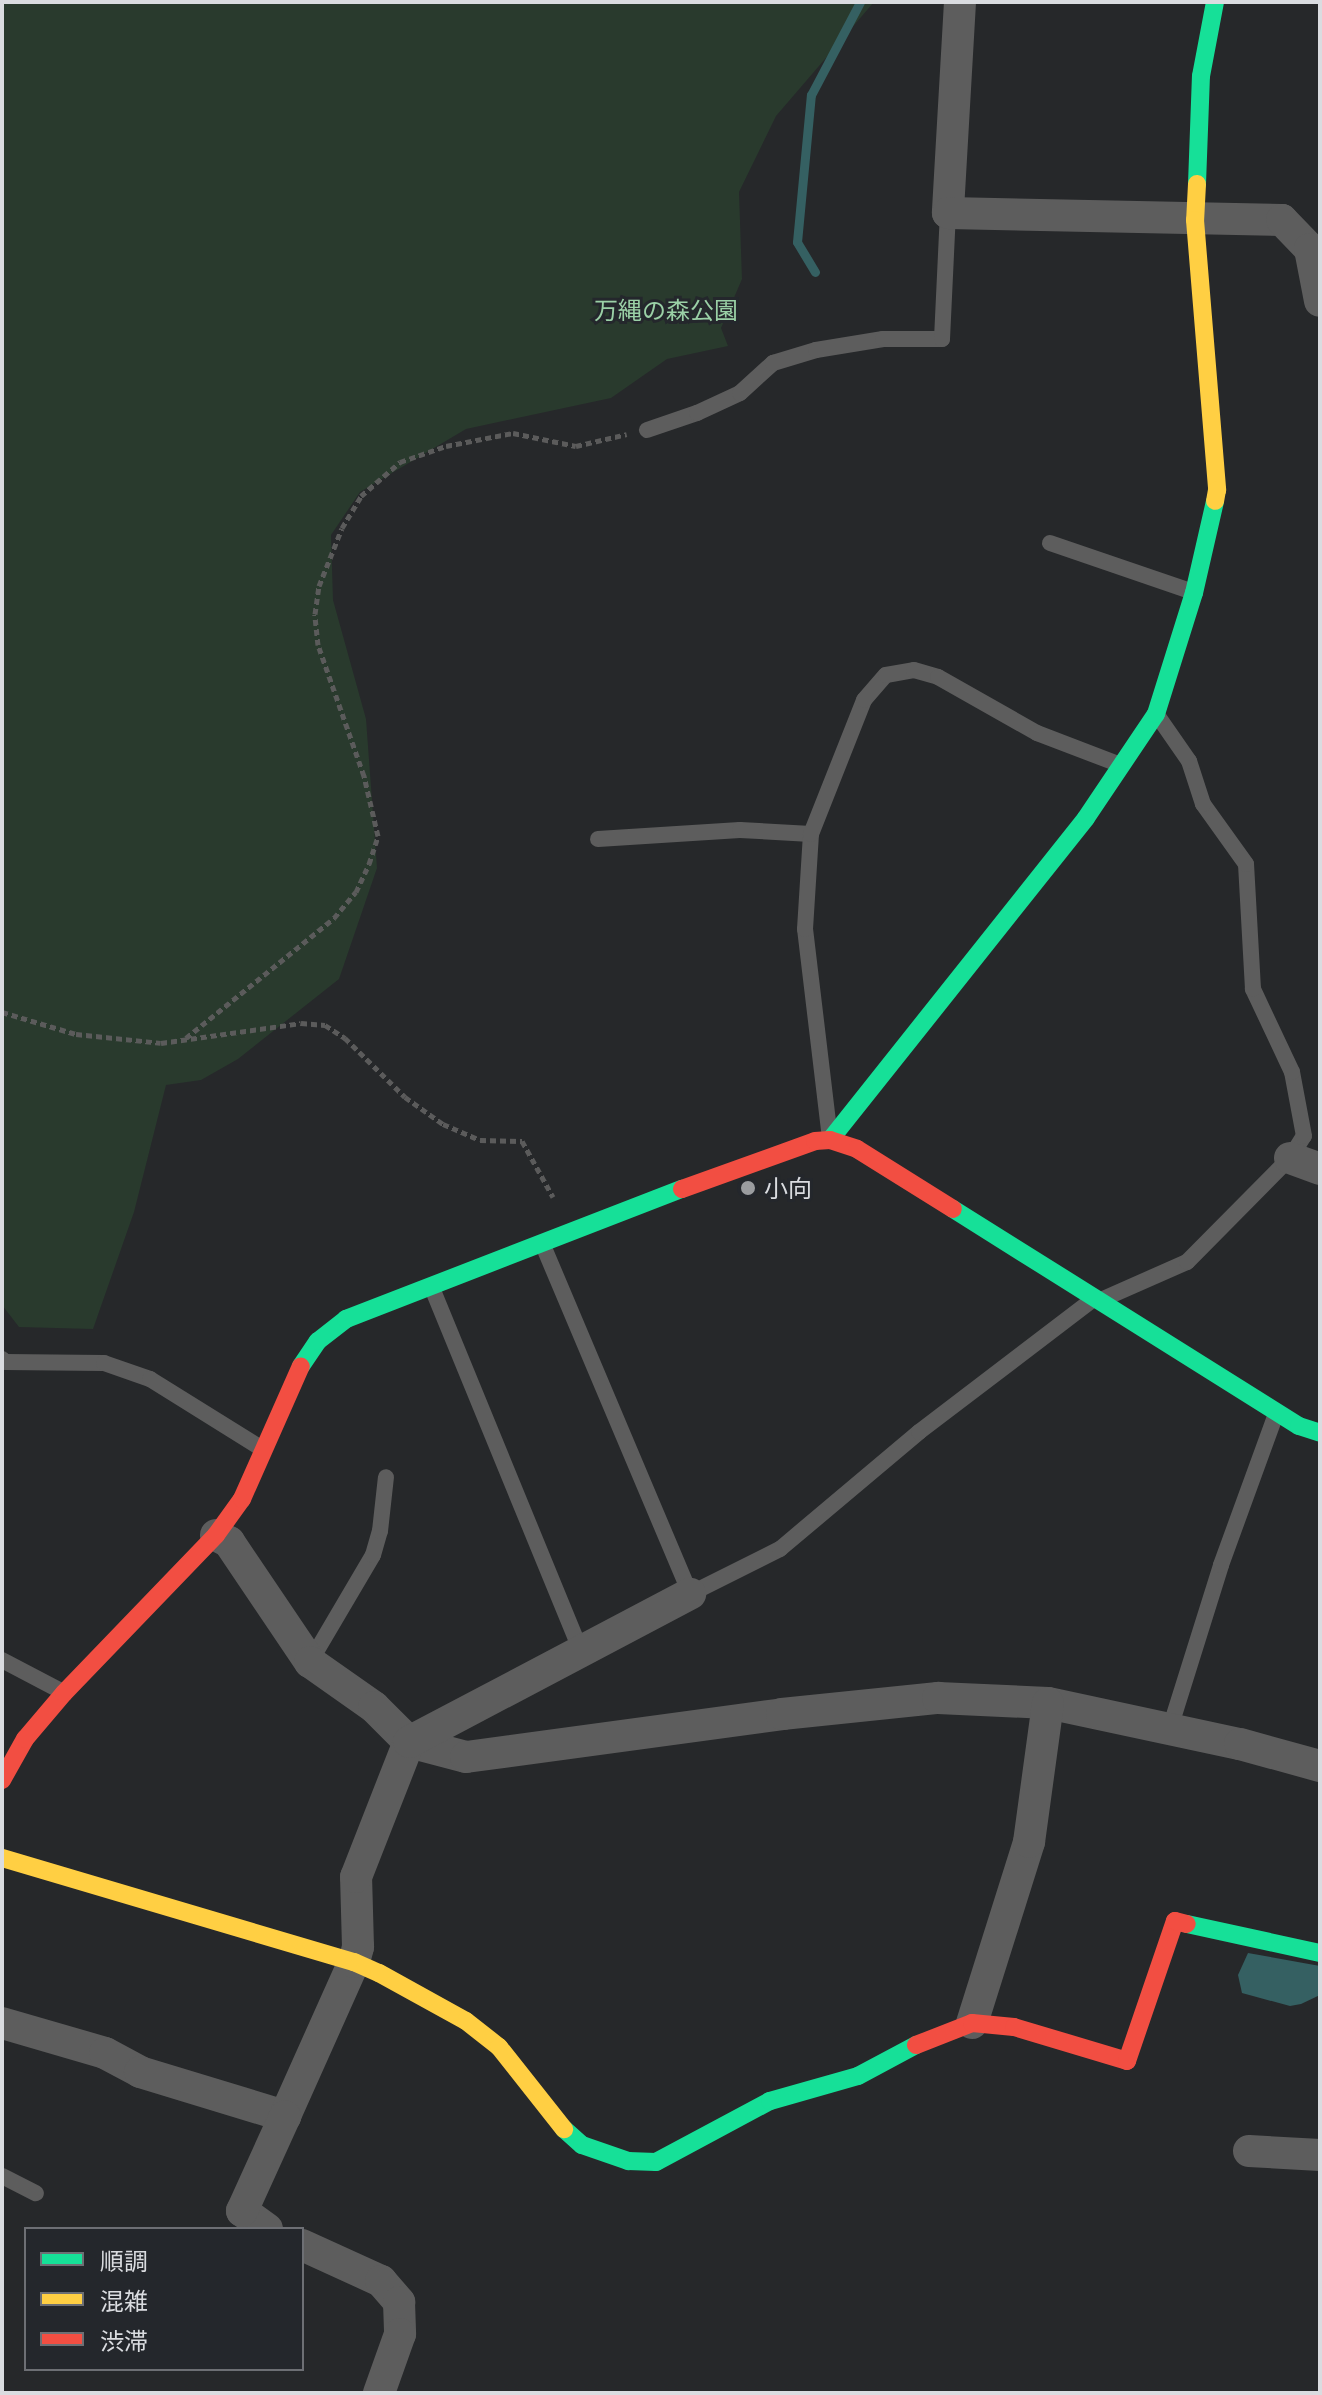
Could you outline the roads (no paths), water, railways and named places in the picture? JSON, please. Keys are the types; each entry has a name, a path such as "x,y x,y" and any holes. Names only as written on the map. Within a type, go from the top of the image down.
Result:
{"street":[{"path":"960,2 948,213 1282,220 1310,249 1320,301"},
{"path":"830,1140 1086,818 1156,714 1194,593 1217,490 1195,220 1201,76 1213,3"},
{"path":"2,1780 25,1739 64,1693 216,1535 242,1499 295,1375 318,1341 346,1319 571,1229 815,1141 830,1140 857,1149 1277,1412 1320,1433"},
{"path":"1290,1158 1320,1169"},
{"path":"216,1535 229,1542 310,1662 374,1707 409,1742 466,1757 782,1714 938,1698 1048,1703 1170,1728 1320,1766"},
{"path":"264,2227 242,2211 354,1962 358,1947 356,1877 409,1742 580,1649 690,1594"},
{"path":"972,2023 1029,1842 1048,1703"},
{"path":"2,1858 354,1962 466,2021 499,2047 564,2129 582,2145 628,2161 656,2162 673,2156 770,2101 858,2076 897,2053 972,2023 1014,2027 1127,2061 1175,1921 1320,1953"},
{"path":"2,2023 105,2053 140,2072 285,2116"},
{"path":"1249,2151 1320,2155"},
{"path":"304,2246 381,2281 399,2302 400,2334 379,2393"}],"lane":[{"path":"647,430 697,413 740,393 773,363 802,354 883,339 942,339 948,213"},
{"path":"1050,543 1194,593"},
{"path":"830,1140 805,929 811,834 864,700 886,675 914,670 938,677 1037,733 1122,765"},
{"path":"541,1241 690,1594 780,1549 919,1432 1096,1300 1187,1262 1290,1158 1304,1136 1292,1072 1253,989 1246,864 1203,804 1189,761 1156,714"},
{"path":"598,839 740,830 811,834"},
{"path":"431,1285 580,1649"},
{"path":"2,1359 104,1363 150,1379 264,1451"},
{"path":"1170,1728 1221,1565 1277,1412"},
{"path":"310,1662 373,1555 380,1531 386,1477"},
{"path":"2,1660 64,1693"},
{"path":"2,2176 36,2193"}],"water":[{"path":"1248,1953 1320,1966 1320,1995 1290,2006 1242,1993 1238,1975"}],"waterway":[{"path":"815,272 797,242 811,95 860,2"}],"place":[{"name":"小向","path":"748,1188"}],"park label":[{"name":"万縄の森公園","path":"666,310"}]}
